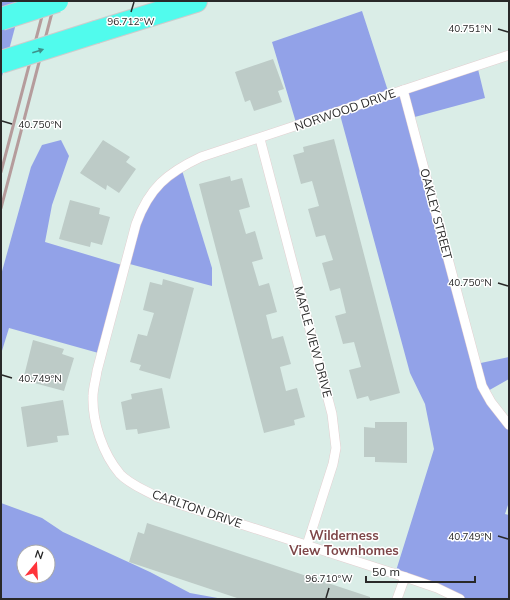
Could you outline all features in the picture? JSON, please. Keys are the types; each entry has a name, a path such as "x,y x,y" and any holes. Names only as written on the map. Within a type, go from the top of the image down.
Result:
{"main road":[{"path":"1,19 57,1"},
{"path":"1,62 196,1"}],"lane":[{"name":"NORWOOD DRIVE","path":"181,167 201,157 260,139 509,55"},
{"name":"OAKLEY STREET","path":"404,90 482,386 491,402 509,424"},
{"name":"MAPLE VIEW DRIVE","path":"260,139 332,414 335,433 336,448 333,464 307,545"},
{"name":"CARLTON DRIVE","path":"181,167 161,181 142,207 136,224 97,371 93,395 94,416 101,440 109,459 121,475 157,497 405,577 437,588 460,599"},
{"path":"396,599 405,577"}],"shaded area":[{"path":"1,1 22,1 1,80"},
{"path":"362,11 389,94 477,65 485,98 411,118 476,364 509,357 509,379 486,392 509,425 509,502 505,514 509,515 509,599 460,599 395,574 434,449 425,404 410,373 339,111 297,126 272,42"},
{"path":"61,140 69,156 52,205 45,242 125,266 102,354 9,328 1,354 1,275 31,167 42,145"},
{"path":"181,167 212,268 212,286 126,263 142,207"},
{"path":"1,503 42,518 63,532 150,572 190,593 223,599 1,599"}],"building":[{"path":"273,59 284,89 278,91 282,102 254,111 250,100 245,102 235,72"},
{"path":"334,139 400,393 370,401 368,396 357,399 349,370 361,367 354,342 343,344 335,316 346,313 340,288 330,291 322,263 333,260 325,235 316,237 308,209 319,206 312,181 301,184 293,155 304,152 303,147"},
{"path":"103,140 130,157 126,162 136,169 119,193 107,185 106,190 80,173"},
{"path":"230,176 231,181 242,178 250,207 239,210 246,234 255,231 263,259 252,262 259,286 269,283 277,312 266,315 272,339 283,336 291,364 280,367 286,391 297,388 305,417 294,420 295,425 264,433 199,184"},
{"path":"70,200 100,208 99,214 110,217 102,245 91,242 90,247 59,239"},
{"path":"163,279 194,288 170,379 139,370 141,365 130,362 138,334 147,336 154,313 143,310 150,282 162,285"},
{"path":"33,340 64,349 62,354 74,358 64,391 23,380"},
{"path":"162,388 170,428 138,434 137,429 126,430 121,402 132,399 131,394"},
{"path":"63,400 69,435 57,436 58,442 27,447 21,407"},
{"path":"375,422 407,422 407,463 375,462 375,457 364,457 364,427 375,428"},
{"path":"147,523 370,597 370,599 240,599 129,562 138,532 144,534"}],"railway":[{"path":"1,172 46,1"},
{"path":"1,208 55,1"}],"district":[{"name":"Wilderness View Townhomes","path":"344,542"}]}
